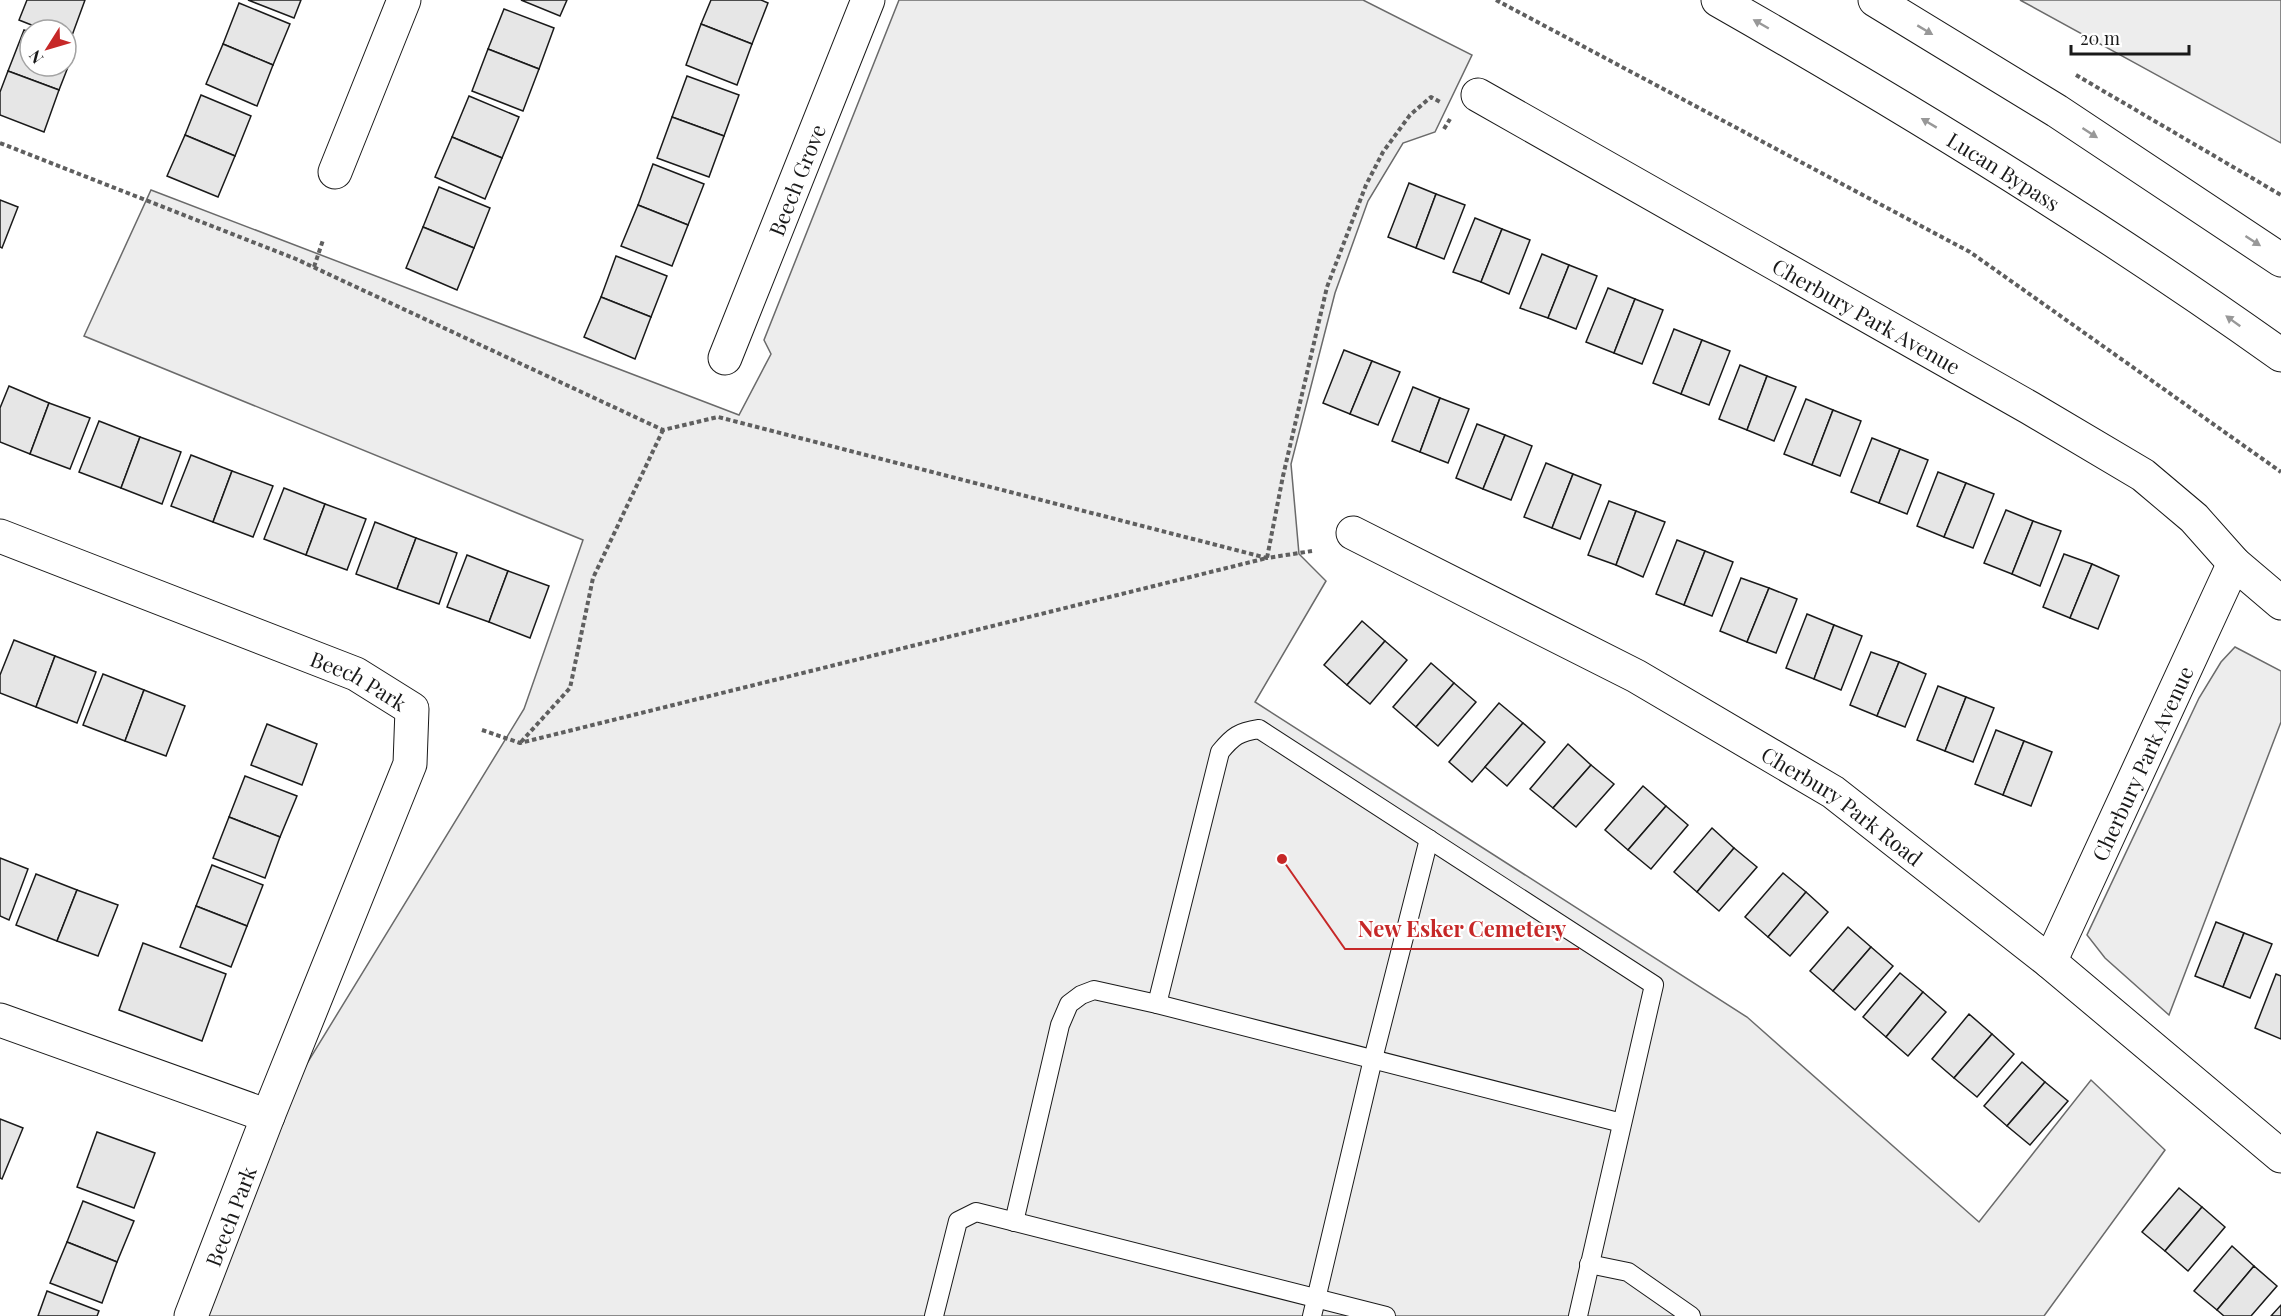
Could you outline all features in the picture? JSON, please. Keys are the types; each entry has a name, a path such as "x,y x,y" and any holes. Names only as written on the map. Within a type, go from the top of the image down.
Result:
{"main road":[{"path":"335,172 404,0"},
{"name":"Beech Grove","path":"725,358 868,0"},
{"name":"Lucan Bypass","path":"1718,0 1834,66 2011,173 2225,315 2281,355"},
{"path":"1875,0 2057,111 2281,260"},
{"name":"Cherbury Park Avenue","path":"1466,102 2030,408 2143,475 2194,518 2234,563 2281,603"},
{"name":"Cherbury Park Road","path":"1353,532 1636,676 1833,792 2050,962 2281,1156"},
{"name":"Beech Park","path":"0,536 356,674 412,709 410,764 268,1116 191,1316"},
{"name":"Cherbury Park Avenue","path":"2050,962 2234,563"},
{"path":"0,1020 268,1116"}],"lane":[{"path":"1157,1004 1220,752 1233,736 1259,729 1654,985 1578,1316"},
{"path":"1314,1307 1373,1059 1429,839"},
{"path":"1014,1222 1060,1025 1069,1004 1081,995 1094,990 1157,1004 1622,1123"},
{"path":"934,1316 958,1221 976,1212 1314,1307 1386,1316"},
{"path":"1589,1264 1628,1272 1691,1316"}],"path":[{"path":"1496,0 1970,252 2281,472"},
{"path":"2066,70 2281,195"},
{"path":"1267,558 1283,476 1328,287 1366,185 1383,152 1410,115 1431,97 1447,105"},
{"path":"1444,129 1466,102"},
{"path":"0,143 314,267 663,430 718,417 1267,558"},
{"path":"314,267 322,240"},
{"path":"520,743 570,688 593,578 663,430"},
{"path":"482,730 520,743 1267,558 1312,551"}],"shaded area":[{"path":"899,0 1363,0 1472,55 1435,132 1403,143 1368,201 1335,293 1291,464 1299,554 1326,581 1255,702 1747,1017 1979,1222 2091,1080 2165,1150 2044,1316 195,1316 265,1132 524,709 583,540 84,336 151,190 739,415 771,354 764,340"},
{"path":"2020,0 2281,0 2281,143"},
{"path":"2235,647 2281,671 2281,722 2169,1015 2105,958 2087,935 2199,698 2221,662"}],"building":[{"path":"27,0 85,0 78,19 20,18"},
{"path":"248,0 301,0 294,18"},
{"path":"521,0 567,0 560,16"},
{"path":"711,0 761,0 768,3 752,44 701,24"},
{"path":"239,3 290,24 273,65 223,44"},
{"path":"504,9 554,28 539,69 488,49"},
{"path":"701,24 752,44 737,85 686,65"},
{"path":"223,44 273,65 257,106 206,84"},
{"path":"18,45 18,75 8,71"},
{"path":"488,49 539,69 523,111 472,91"},
{"path":"8,71 18,75 18,78 27,78 59,90 44,132 0,115 0,92"},
{"path":"687,76 739,95 724,136 672,117"},
{"path":"27,78 64,78 59,90"},
{"path":"201,95 251,116 235,156 185,135"},
{"path":"469,96 519,117 502,158 452,137"},
{"path":"672,117 724,136 709,177 657,158"},
{"path":"185,135 235,156 218,197 167,176"},
{"path":"452,137 502,158 485,199 435,177"},
{"path":"653,164 704,184 688,225 638,205"},
{"path":"1409,183 1436,194 1416,248 1388,237"},
{"path":"439,187 490,208 474,248 423,227"},
{"path":"1436,194 1465,205 1444,259 1416,248"},
{"path":"0,200 18,207 2,248 0,247"},
{"path":"638,205 688,225 672,266 621,246"},
{"path":"1475,218 1502,229 1481,282 1453,272"},
{"path":"423,227 474,248 457,290 406,268"},
{"path":"1502,229 1530,240 1509,294 1481,282"},
{"path":"1542,254 1569,265 1548,318 1520,308"},
{"path":"616,256 667,276 651,317 601,297"},
{"path":"1569,265 1597,276 1576,329 1548,318"},
{"path":"1608,288 1635,299 1614,353 1586,342"},
{"path":"601,297 651,317 635,359 584,337"},
{"path":"1635,299 1663,310 1642,364 1614,353"},
{"path":"1674,329 1702,340 1681,394 1653,383"},
{"path":"1702,340 1730,351 1709,405 1681,394"},
{"path":"1344,350 1372,361 1350,414 1323,403"},
{"path":"1372,361 1400,372 1378,425 1350,414"},
{"path":"1740,365 1767,376 1747,430 1719,419"},
{"path":"1767,376 1796,387 1774,441 1747,430"},
{"path":"9,386 49,403 30,454 0,442 0,408"},
{"path":"1413,387 1440,398 1420,452 1392,441"},
{"path":"1440,398 1469,409 1448,463 1420,452"},
{"path":"1806,399 1833,410 1812,465 1784,454"},
{"path":"49,403 90,418 70,469 30,454"},
{"path":"1833,410 1861,421 1840,476 1812,465"},
{"path":"99,421 140,437 121,488 79,472"},
{"path":"1477,424 1505,435 1483,489 1456,478"},
{"path":"1505,435 1532,446 1511,500 1483,489"},
{"path":"140,437 181,452 162,504 121,488"},
{"path":"1872,438 1900,449 1879,503 1851,492"},
{"path":"1900,449 1928,460 1907,514 1879,503"},
{"path":"191,455 232,471 213,522 171,506"},
{"path":"1546,463 1573,474 1552,528 1524,517"},
{"path":"232,471 273,486 253,537 213,522"},
{"path":"1938,472 1966,483 1944,537 1917,526"},
{"path":"1573,474 1601,485 1580,539 1552,528"},
{"path":"1966,483 1994,494 1973,548 1944,537"},
{"path":"284,488 325,504 306,555 264,539"},
{"path":"1609,501 1636,511 1616,565 1588,555"},
{"path":"325,504 366,519 347,570 306,555"},
{"path":"2006,510 2033,521 2012,574 1984,563"},
{"path":"1636,511 1665,522 1643,577 1616,565"},
{"path":"2033,521 2061,531 2040,586 2012,574"},
{"path":"375,522 416,538 397,589 356,574"},
{"path":"416,538 457,553 439,604 397,589"},
{"path":"1677,540 1705,551 1684,605 1656,594"},
{"path":"1705,551 1733,562 1712,616 1684,605"},
{"path":"2064,554 2092,564 2070,618 2043,607"},
{"path":"467,555 508,571 489,622 447,607"},
{"path":"2092,564 2119,576 2098,629 2070,618"},
{"path":"508,571 549,586 530,638 489,622"},
{"path":"1741,578 1769,588 1747,642 1720,631"},
{"path":"1769,588 1797,599 1776,653 1747,642"},
{"path":"1807,614 1834,625 1814,679 1786,668"},
{"path":"1362,621 1385,641 1347,685 1324,665"},
{"path":"1834,625 1862,636 1841,690 1814,679"},
{"path":"14,640 55,656 36,707 0,693 0,675"},
{"path":"1385,641 1407,660 1370,704 1347,685"},
{"path":"1871,652 1899,662 1877,716 1850,705"},
{"path":"55,656 96,672 77,723 36,707"},
{"path":"1899,662 1926,674 1905,727 1877,716"},
{"path":"1431,663 1454,683 1416,727 1393,707"},
{"path":"103,674 144,690 125,741 83,725"},
{"path":"1454,683 1476,702 1438,746 1416,727"},
{"path":"1938,686 1966,697 1945,751 1917,740"},
{"path":"144,690 185,706 166,756 125,741"},
{"path":"1966,697 1994,708 1973,762 1945,751"},
{"path":"1499,703 1523,723 1472,782 1449,762"},
{"path":"1523,723 1545,742 1507,786 1485,767"},
{"path":"267,724 317,744 302,785 251,765"},
{"path":"1996,730 2024,741 2003,795 1975,784"},
{"path":"2024,741 2052,752 2031,806 2003,795"},
{"path":"1568,744 1591,765 1553,808 1530,789"},
{"path":"1591,765 1614,784 1576,827 1553,808"},
{"path":"245,776 297,796 280,837 229,817"},
{"path":"1643,786 1666,806 1628,850 1605,830"},
{"path":"1666,806 1688,825 1651,869 1628,850"},
{"path":"229,817 280,837 265,878 213,858"},
{"path":"1712,828 1734,848 1697,892 1674,872"},
{"path":"1734,848 1757,867 1719,911 1697,892"},
{"path":"0,858 28,869 9,920 0,916"},
{"path":"212,865 263,885 247,926 196,906"},
{"path":"1783,873 1806,892 1768,937 1745,917"},
{"path":"36,874 77,890 57,941 16,925"},
{"path":"77,890 118,905 98,956 57,941"},
{"path":"1806,892 1828,912 1790,956 1768,937"},
{"path":"196,906 247,926 231,967 180,947"},
{"path":"2216,922 2244,933 2223,987 2195,976"},
{"path":"1848,927 1871,947 1833,991 1810,971"},
{"path":"2244,933 2272,944 2250,998 2223,987"},
{"path":"143,943 226,974 202,1041 119,1010"},
{"path":"1871,947 1893,966 1855,1010 1833,991"},
{"path":"1900,973 1923,992 1886,1037 1863,1017"},
{"path":"2276,974 2281,976 2281,1039 2255,1028"},
{"path":"1923,992 1946,1012 1908,1056 1886,1037"},
{"path":"1969,1014 1992,1034 1954,1078 1932,1059"},
{"path":"1992,1034 2014,1054 1977,1097 1954,1078"},
{"path":"2022,1062 2045,1082 2007,1126 1984,1106"},
{"path":"2045,1082 2068,1101 2030,1145 2007,1126"},
{"path":"0,1119 23,1128 2,1179 0,1178"},
{"path":"97,1132 155,1153 134,1208 77,1187"},
{"path":"2179,1188 2202,1207 2165,1251 2142,1232"},
{"path":"83,1201 134,1221 117,1262 67,1242"},
{"path":"2202,1207 2225,1227 2188,1271 2165,1251"},
{"path":"67,1242 117,1262 102,1303 50,1283"},
{"path":"2232,1246 2254,1266 2217,1310 2194,1291"},
{"path":"2254,1266 2277,1286 2251,1316 2224,1316 2217,1310"},
{"path":"47,1291 99,1311 97,1316 38,1316"},
{"path":"2281,1305 2281,1316 2271,1316"}],"place":[{"name":"New Esker Cemetery","path":"1282,859"}]}
